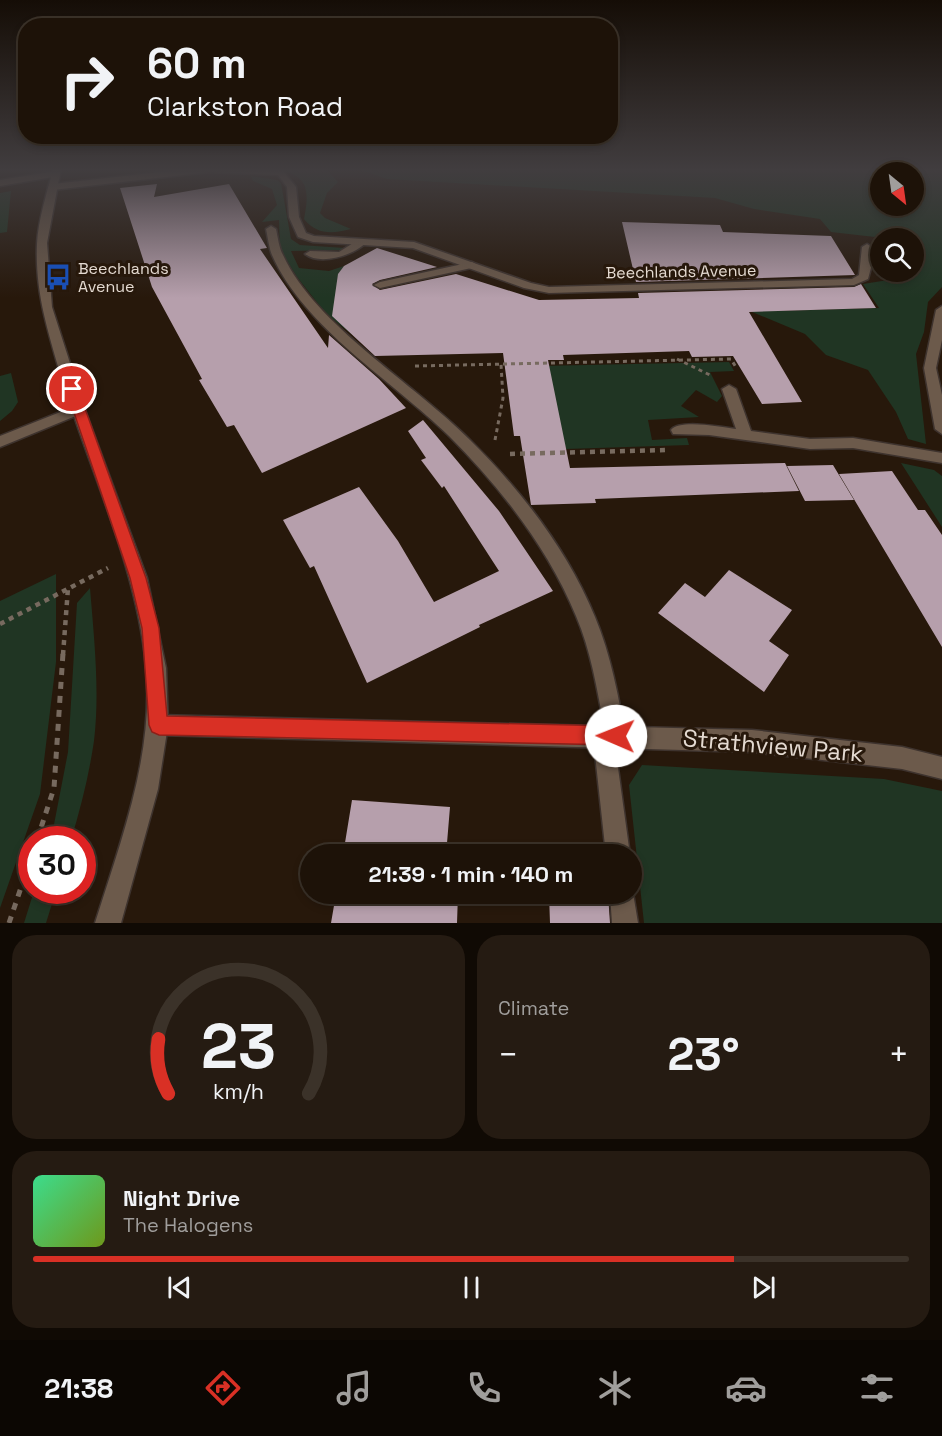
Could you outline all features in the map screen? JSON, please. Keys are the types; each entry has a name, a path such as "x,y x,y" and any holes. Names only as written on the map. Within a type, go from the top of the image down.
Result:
{"street":[{"path":"48,212 42,243 46,307 78,410 130,556 150,628 159,725 147,789 108,923"},
{"name":"Beechlands Avenue","path":"294,212 302,235 314,239 414,245 528,286 549,290 843,283 864,277 867,247"},
{"path":"271,229 271,239 280,261 311,308 445,424 528,518 564,573 586,618 603,674 617,844"},
{"name":"Beechlands Avenue","path":"310,254 341,255 362,242"},
{"path":"380,285 472,265"},
{"path":"942,310 930,368 942,429"},
{"path":"729,389 745,434"},
{"path":"0,442 78,410"},
{"path":"678,430 745,434 810,444 853,443 942,458"},
{"name":"Strathview Park","path":"159,725 752,741 902,758 942,768"},
{"path":"623,904 625,923"}],"path":[{"path":"408,366 677,359 731,358 742,379 729,389 717,378 677,359"},
{"path":"495,443 503,398 501,364"},
{"path":"504,454 674,449"},
{"path":"0,624 130,556"},
{"path":"42,826 54,788 68,588"},
{"path":"9,923 18,896"}],"green space":[{"path":"0,212 9,212 7,232 0,233"},
{"path":"271,212 286,212 291,239 300,245 345,248 344,250 291,251 299,268 329,271 344,266 338,276 337,285 348,303 453,279 472,279 373,351 326,314 297,277 280,250 279,220 262,222"},
{"path":"305,212 320,212 325,218 351,229 337,232 320,231 304,219"},
{"path":"774,212 870,212 870,216 924,216 924,212 942,212 942,287 928,302 924,332 916,354 926,444 908,439 896,412 868,370 826,355 805,334 745,309 778,311 879,308 863,284 924,282 924,228 870,228 870,236 831,232 820,219"},
{"path":"729,362 734,371 710,372 722,396 717,402 696,390 681,406 699,417 648,420 652,440 687,438 689,445 566,449 538,366"},
{"path":"11,373 18,402 12,411 0,421 0,376"},
{"path":"901,463 934,470 942,476 942,527"},
{"path":"56,574 56,662 40,794 29,826 18,826 18,857 0,908 0,601"},
{"path":"90,588 95,645 96,722 90,766 75,826 54,826 68,752 77,603"},
{"path":"642,765 884,779 942,791 942,923 644,923 642,844 635,844 629,785"},
{"path":"30,904 52,904 46,923 24,923"}],"building":[{"path":"128,212 246,212 267,248 260,249 328,348 329,335 379,379 406,408 262,473 234,425 227,427 199,380 202,379 152,287"},
{"path":"622,222 720,225 723,232 831,236 855,275 636,282"},
{"path":"377,248 437,267 380,280 372,284 380,290 456,274 539,300 639,298 638,293 854,287 861,284 876,308 749,312 802,402 762,404 733,356 692,357 689,351 563,355 564,360 548,360 570,468 785,463 799,491 595,499 596,503 531,505 520,436 514,436 503,353 375,356 332,316 338,274 344,266"},
{"path":"423,420 499,511 553,591 479,625 480,627 367,683 314,566 310,568 283,520 359,487 398,541 434,602 499,571 444,486 442,488 421,460 426,458 408,431"},
{"path":"833,465 854,500 805,501 787,466"},
{"path":"892,471 918,510 925,510 942,535 942,647 839,474"},
{"path":"729,570 792,610 769,641 789,655 764,692 658,613 685,583 705,597"},
{"path":"352,800 450,807 447,844 345,844"},
{"path":"334,904 458,904 457,923 331,923"},
{"path":"549,904 609,904 610,923 550,923"}],"place":[{"name":"Beechlands Avenue","path":"58,277"}],"route":[{"path":"72,389 138,578 150,628 156,668 159,725 616,736"}]}
